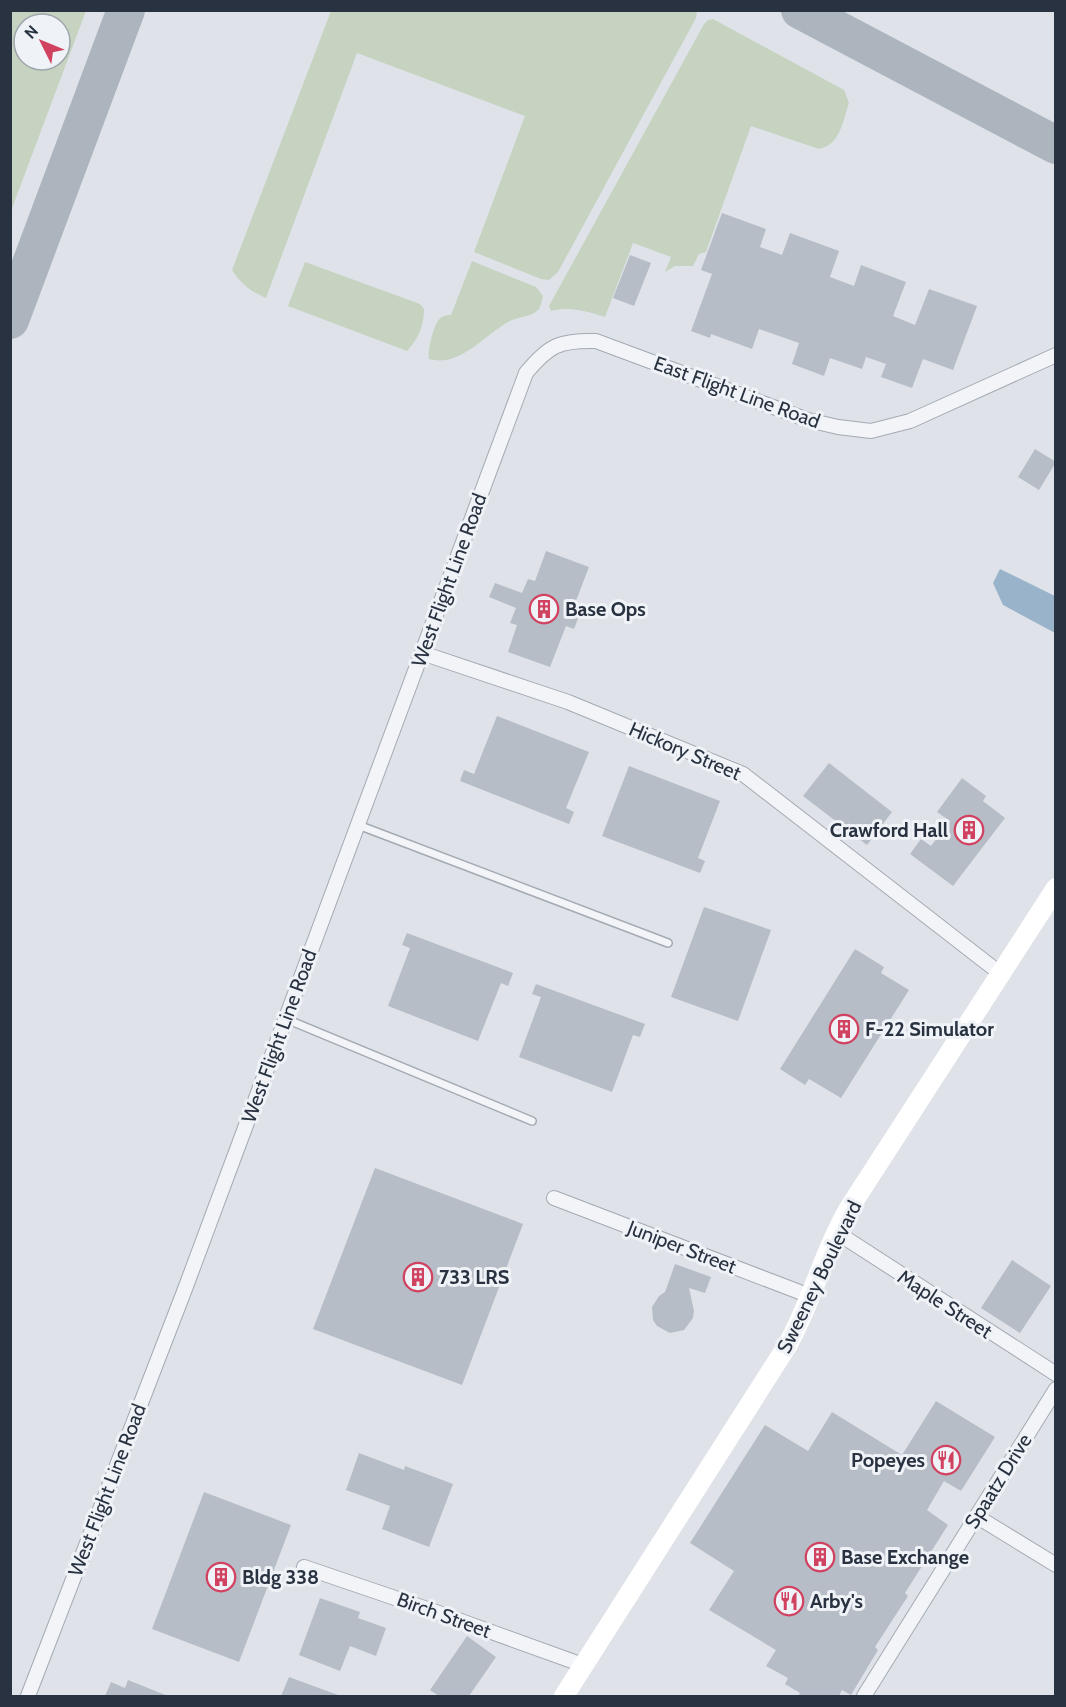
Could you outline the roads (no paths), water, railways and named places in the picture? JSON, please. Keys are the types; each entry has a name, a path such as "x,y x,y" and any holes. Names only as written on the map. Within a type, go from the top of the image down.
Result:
{"main road":[{"name":"Sweeney Boulevard","path":"564,1696 796,1331 836,1232 1056,888"}],"street":[{"name":"East Flight Line Road","path":"526,373 541,355 555,346 573,341 596,341 808,420 838,428 871,431 910,421 1056,355"},
{"name":"West Flight Line Road","path":"28,1696 185,1289 526,373"},
{"name":"Hickory Street","path":"422,653 568,702 743,774 1001,974"},
{"name":"Juniper Street","path":"554,1198 810,1296"},
{"name":"Maple Street","path":"836,1232 1056,1374"},
{"name":"Spaatz Drive","path":"864,1696 1056,1389"},
{"path":"976,1516 1056,1565"},
{"name":"Birch Street","path":"304,1567 584,1665"}],"lane":[{"path":"358,825 668,943"},
{"path":"286,1019 532,1121"}],"water":[{"path":"1000,569 1055,596 1055,633 1003,605 993,583"}],"place":[{"name":"Base Ops","path":"544,609"},
{"name":"Crawford Hall","path":"969,830"},
{"name":"F-22 Simulator","path":"844,1029"},
{"name":"733 LRS","path":"418,1277"},
{"name":"Popeyes","path":"946,1460"},
{"name":"Base Exchange","path":"820,1557"},
{"name":"Bldg 338","path":"221,1577"},
{"name":"Arby's","path":"789,1601"}]}
